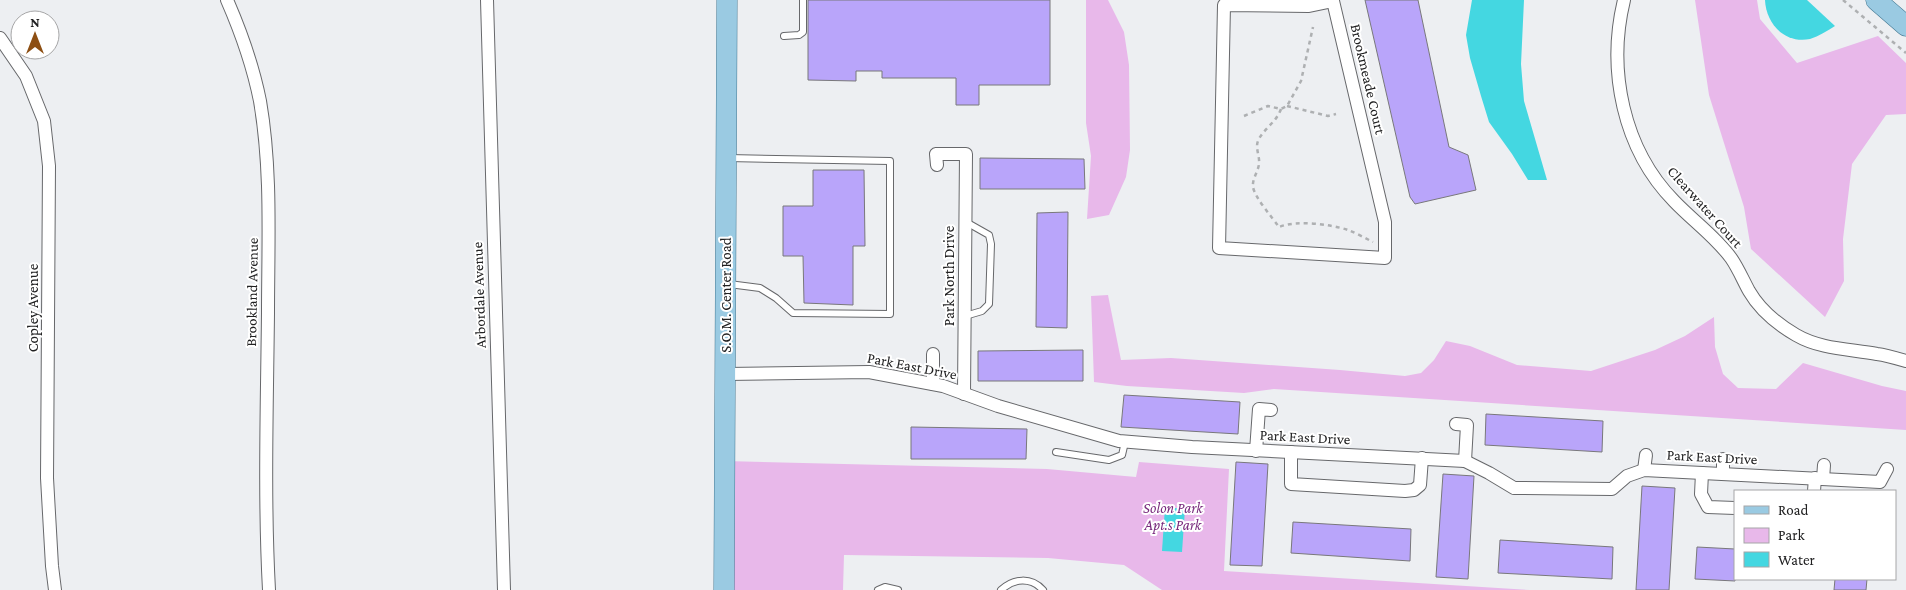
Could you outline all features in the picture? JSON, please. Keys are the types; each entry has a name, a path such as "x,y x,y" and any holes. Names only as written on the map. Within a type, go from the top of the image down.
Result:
{"main road":[{"name":"S.O.M. Center Road","path":"724,590 727,0"},
{"path":"1876,0 1906,26"}],"street":[{"name":"Brookland Avenue","path":"227,0 249,58 260,101 266,158 268,231 266,483 269,590"},
{"name":"Arbordale Avenue","path":"487,0 504,590"},
{"name":"Clearwater Court","path":"1624,0 1619,26 1617,56 1620,91 1627,121 1634,140 1658,181 1673,200 1712,236 1731,258 1755,300 1766,314 1786,329 1808,341 1832,347 1905,359"},
{"name":"Brookmeade Court","path":"1333,1 1385,222 1385,258 1219,248 1224,5 1278,3 1309,6 1333,1"},
{"name":"Copley Avenue","path":"0,38 26,76 44,121 49,166 48,478 55,590"},
{"name":"Park North Drive","path":"937,165 936,154 966,154 964,394"},
{"path":"933,354 933,384"},
{"name":"Park East Drive","path":"726,374 869,372 933,384 1032,416 1125,442 1256,451 1465,461 1490,473 1514,488 1612,489 1627,476 1644,470 1723,474 1817,483 1880,482 1887,469"},
{"path":"1256,451 1259,410 1271,410"},
{"path":"1456,424 1468,425 1465,461"},
{"path":"1291,452 1291,484 1405,491 1414,490 1420,485 1422,458"},
{"path":"1644,470 1646,455"},
{"path":"1723,459 1723,474"},
{"path":"1817,483 1824,465"},
{"path":"1702,473 1701,494 1708,507 1734,508"}],"lane":[{"path":"784,36 799,35 803,32 803,0"},
{"path":"726,158 890,160 890,314 793,313 776,298 760,288 726,284"},
{"path":"965,221 989,235 991,244 989,304 982,311 965,316"},
{"path":"1056,452 1109,460 1122,455 1125,442"},
{"path":"1002,590 1006,585 1024,580 1034,583 1043,590"},
{"path":"878,590 884,587 898,590"}],"path":[{"path":"1843,0 1906,53"},
{"path":"1244,116 1268,106 1281,109 1287,106 1302,81 1313,27"},
{"path":"1287,106 1328,116 1336,114"},
{"path":"1281,109 1277,119 1258,140 1258,166 1253,187 1263,204 1279,227 1286,224 1326,225 1348,230 1373,242"}],"green space":[{"path":"1086,0 1108,0 1124,32 1129,65 1130,150 1126,177 1109,215 1087,219 1091,156 1086,123"},
{"path":"1695,0 1757,0 1760,19 1797,63 1878,36 1906,63 1906,114 1886,115 1852,164 1843,239 1844,281 1825,317 1751,249 1744,207 1709,95"},
{"path":"1108,295 1121,360 1171,358 1405,376 1421,373 1434,360 1446,341 1470,346 1517,365 1591,371 1655,350 1685,336 1714,317 1715,347 1723,374 1738,388 1776,389 1803,363 1906,391 1906,430 1274,389 1244,393 1127,386 1094,382 1091,296"},
{"name":"Solon Park Apt.s Park","path":"725,461 1047,469 1136,477 1139,462 1229,469 1224,571 1530,590 1162,590 1124,565 1048,558 844,555 843,590 724,590"}],"water":[{"path":"1472,0 1524,0 1521,64 1524,101 1547,180 1528,180 1489,122 1470,58 1466,35"},
{"path":"1765,0 1807,0 1835,26 1810,39 1801,40 1793,38 1785,35 1773,24 1766,9"},
{"path":"1165,507 1185,509 1182,552 1162,551"}],"building":[{"path":"808,0 1050,0 1050,85 979,85 979,105 956,105 956,78 882,78 882,71 856,71 856,81 808,80"},
{"path":"1365,0 1418,0 1449,147 1468,155 1476,190 1415,204 1410,197"},
{"path":"980,158 1084,159 1085,189 980,189"},
{"path":"813,170 864,170 865,246 853,246 853,305 804,303 803,256 783,256 783,206 813,206"},
{"path":"1068,212 1067,328 1036,327 1037,213"},
{"path":"1083,350 1083,381 978,381 978,351"},
{"path":"1124,395 1240,402 1238,434 1121,427"},
{"path":"1486,414 1603,421 1602,452 1485,445"},
{"path":"911,427 1027,429 1026,459 911,459"},
{"path":"1236,462 1268,464 1262,566 1230,565"},
{"path":"1443,474 1474,476 1468,579 1436,577"},
{"path":"1642,486 1675,488 1669,590 1636,590"},
{"path":"1293,522 1411,529 1410,561 1291,553"},
{"path":"1500,540 1613,547 1612,579 1498,573"},
{"path":"1697,547 1734,549 1735,581 1695,579"},
{"path":"1835,580 1867,580 1866,590 1834,590"}]}
